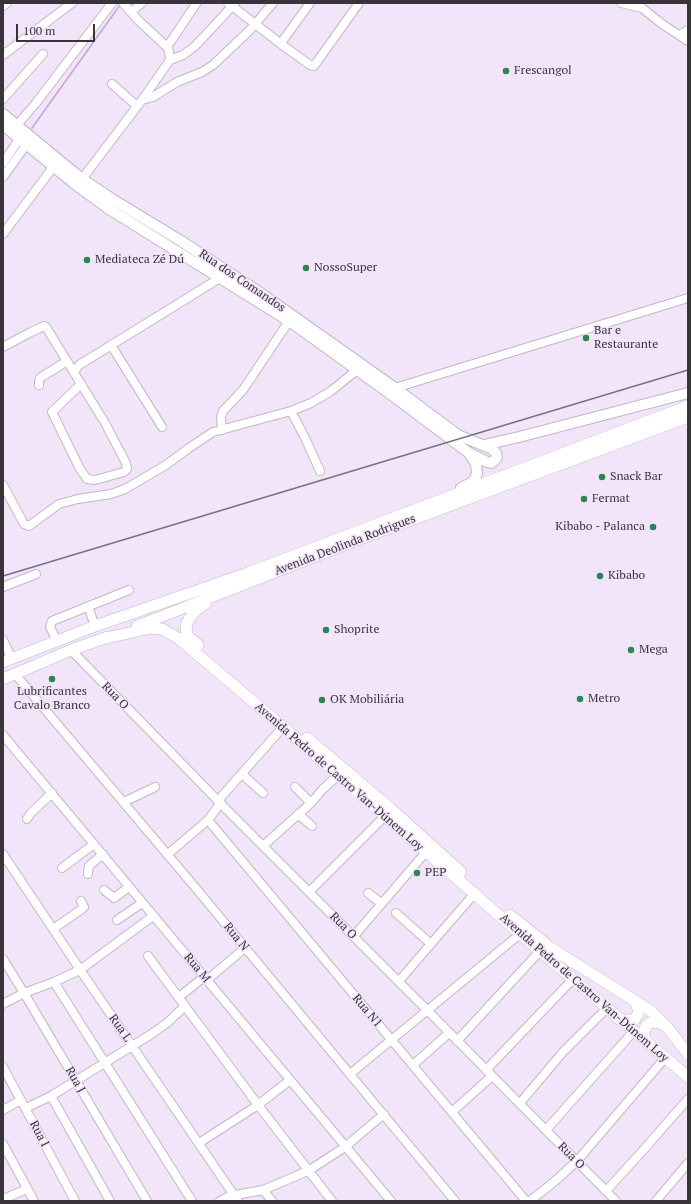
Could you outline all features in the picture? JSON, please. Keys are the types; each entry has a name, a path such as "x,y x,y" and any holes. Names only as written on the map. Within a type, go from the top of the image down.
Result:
{"highway":[{"name":"Avenida Deolinda Rodrigues","path":"8,660 95,626 248,573 688,406"},
{"name":"Avenida Deolinda Rodrigues","path":"3,679 71,650 688,417"},
{"name":"Avenida Pedro de Castro Van-Dúnem Loy","path":"221,593 196,610 191,616 186,626 188,637 390,808 519,923 551,948 651,1011 667,1027 688,1054"},
{"name":"Avenida Pedro de Castro Van-Dúnem Loy","path":"102,639 145,629 157,628 172,633 283,727 633,1032 688,1078"},
{"path":"619,1019 631,1021 636,1019 639,1010 633,999"},
{"path":"646,1042 644,1034 646,1026 650,1023 660,1023 667,1027"}],"main road":[{"name":"Rua dos Comandos","path":"3,114 82,178 118,203 181,241 262,294 395,388 461,437 492,449 496,453 497,457 491,463 469,453 289,321 109,209 76,185 3,124"},
{"path":"484,445 688,393"},
{"path":"434,502 471,483 475,479 477,467 469,453"}],"street":[{"path":"3,6 7,3"},
{"path":"3,55 72,3"},
{"path":"17,125 36,103 112,3"},
{"path":"123,3 167,47 170,54 170,60"},
{"path":"131,12 142,3"},
{"path":"140,103 177,82 202,72 213,65 256,24 273,3"},
{"path":"281,43 310,3"},
{"path":"82,178 140,103 170,60 182,55 194,47 232,4 310,65 314,66 359,3"},
{"path":"621,3 644,6 688,41"},
{"path":"167,47 196,4"},
{"path":"679,35 688,30"},
{"path":"3,99 43,54"},
{"path":"112,84 140,103"},
{"path":"3,163 24,141"},
{"path":"3,177 24,141"},
{"path":"3,234 54,166"},
{"path":"40,385 40,378 70,366 79,365 220,278"},
{"path":"395,388 688,298"},
{"path":"222,430 221,417 223,411 243,390 289,321"},
{"path":"3,346 44,326 46,327 105,423 126,463 127,469 124,472 96,480 87,479 80,469 52,412 81,384"},
{"path":"111,345 162,427"},
{"path":"3,485 24,524 29,526 59,504 78,499 110,494 125,489 166,465 206,436 216,431 291,411 322,397 343,383 357,370"},
{"path":"291,411 320,471"},
{"path":"3,587 36,574"},
{"path":"57,640 50,627 52,621 129,590"},
{"path":"88,606 95,626"},
{"path":"3,640 8,660"},
{"name":"Rua O","path":"71,650 219,802 399,981 616,1201"},
{"name":"Rua N","path":"15,674 168,854 455,1201"},
{"path":"168,854 208,820 217,808 222,796 283,727"},
{"name":"Rua M","path":"3,735 103,854 142,904 391,1201"},
{"path":"242,774 262,793"},
{"path":"263,846 311,803 338,775"},
{"path":"124,802 155,787"},
{"path":"295,787 311,803"},
{"path":"27,819 31,813 52,793"},
{"path":"298,814 312,826"},
{"path":"309,892 385,816"},
{"name":"Rua N1","path":"208,820 526,1201"},
{"path":"62,868 94,844"},
{"path":"354,936 426,852"},
{"name":"Rua L","path":"3,854 80,970 236,1198"},
{"path":"88,874 89,866 103,854"},
{"path":"104,890 114,898 129,887"},
{"path":"368,893 381,903"},
{"path":"399,981 474,894"},
{"path":"53,929 82,909 84,907 81,901"},
{"path":"117,920 142,904"},
{"path":"396,913 431,944"},
{"path":"3,1004 24,993 54,982 80,970 153,916"},
{"path":"350,1074 520,934"},
{"path":"179,998 245,948"},
{"path":"457,1041 540,951"},
{"path":"148,956 258,1105 332,1201"},
{"name":"Rua J","path":"3,959 147,1201"},
{"path":"452,1112 573,979"},
{"path":"54,982 192,1201"},
{"path":"26,1108 51,1096 132,1046 167,1023 184,1006"},
{"path":"520,1103 564,1052 607,1008"},
{"path":"546,1130 633,1032"},
{"path":"413,1065 449,1033"},
{"path":"530,1201 577,1161 665,1058"},
{"name":"Rua I","path":"3,1067 75,1201"},
{"path":"199,1143 258,1105 290,1080"},
{"path":"51,1096 110,1201"},
{"path":"606,1191 688,1099"},
{"path":"3,1110 21,1100"},
{"path":"220,1201 263,1190 308,1171 346,1147 384,1114"},
{"path":"3,1144 34,1201"},
{"path":"656,1201 688,1163"},
{"path":"3,1198 27,1189"},
{"path":"263,1190 272,1201"}],"waterway":[{"path":"32,128 120,5"}],"railway":[{"path":"3,576 688,370"}],"place":[{"name":"Frescangol","path":"506,71"},
{"name":"Mediateca Zé Dú","path":"87,260"},
{"name":"NossoSuper","path":"306,268"},
{"name":"Bar e Restaurante","path":"586,338"},
{"name":"Snack Bar","path":"602,477"},
{"name":"Fermat","path":"584,499"},
{"name":"Kibabo - Palanca","path":"653,527"},
{"name":"Kibabo","path":"600,576"},
{"name":"Shoprite","path":"326,630"},
{"name":"Mega","path":"631,650"},
{"name":"Lubrificantes Cavalo Branco","path":"52,679"},
{"name":"Metro","path":"580,699"},
{"name":"OK Mobiliária","path":"322,700"},
{"name":"PEP","path":"417,873"}]}
